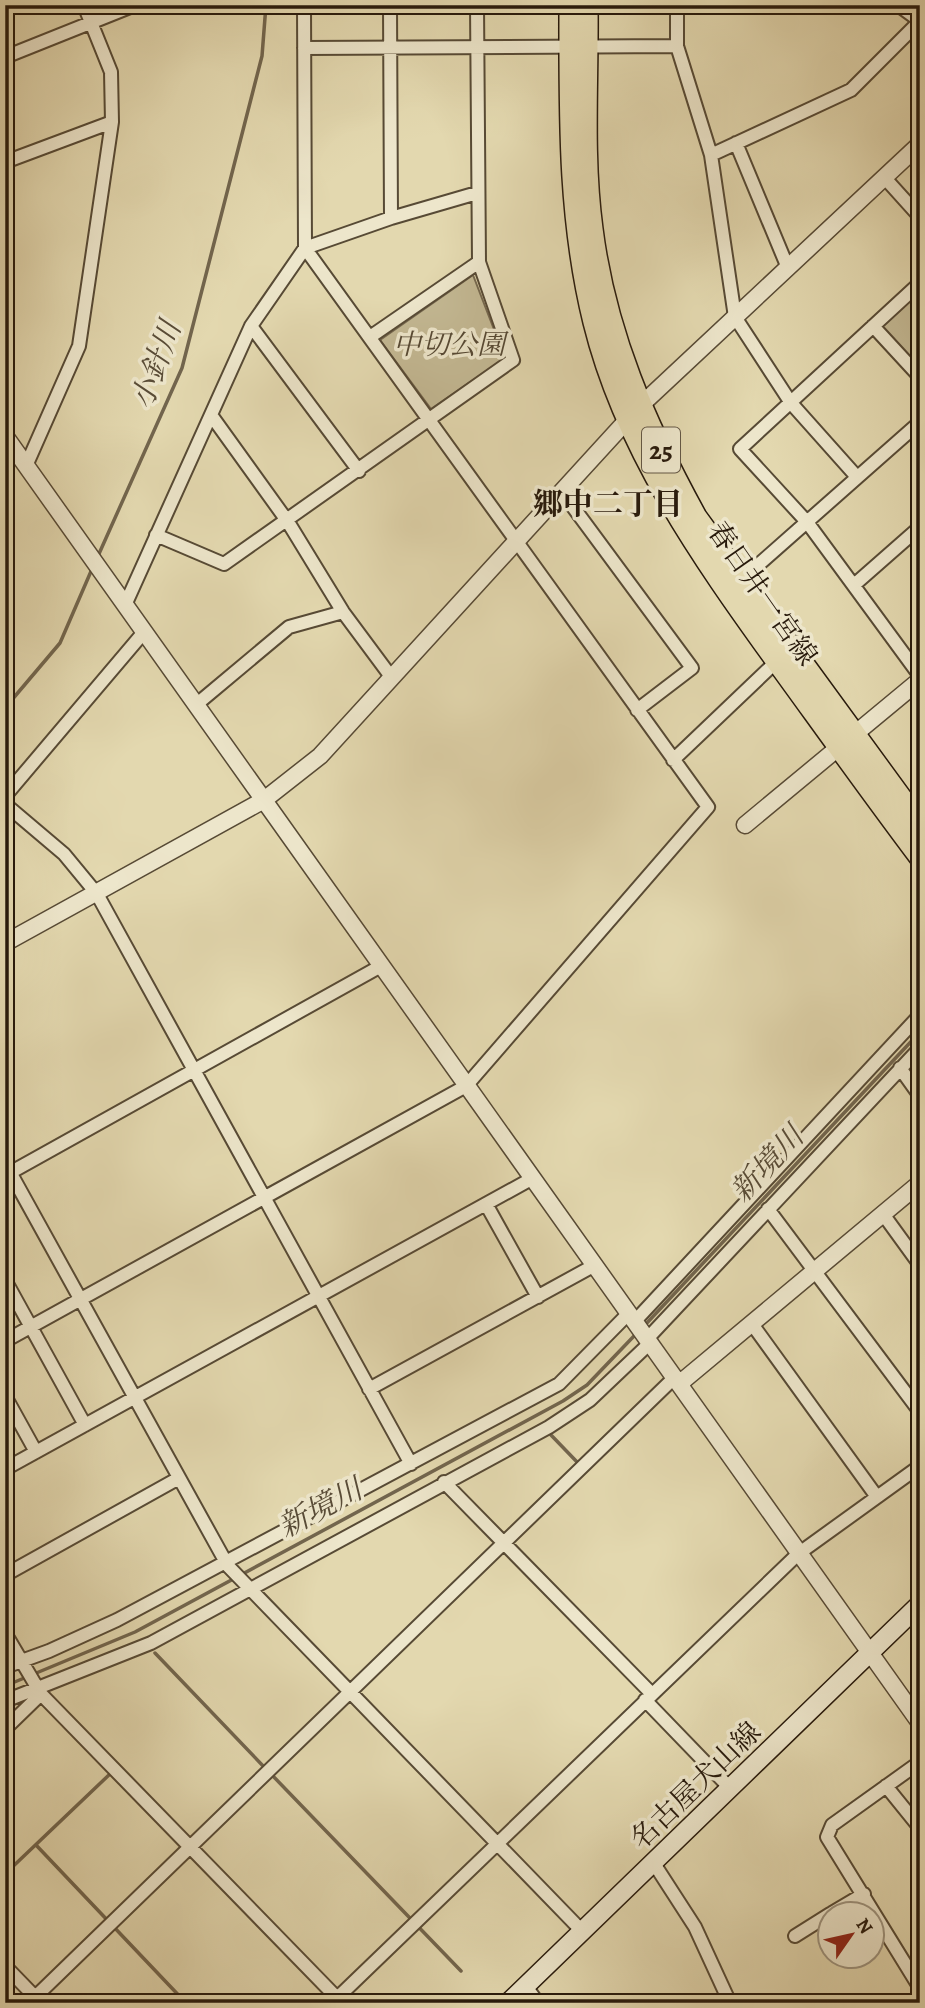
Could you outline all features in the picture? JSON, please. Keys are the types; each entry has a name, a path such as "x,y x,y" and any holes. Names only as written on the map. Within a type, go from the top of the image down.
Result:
{"main road":[{"name":"春日井一宮線","path":"570,5 579,48"},
{"name":"春日井一宮線","path":"587,5 579,48 570,153 576,233 593,321 610,378 634,412 696,517 920,857"},
{"name":"春日井一宮線","path":"634,412 682,526 777,661 920,824"},
{"name":"名古屋犬山線","path":"508,2003 920,1604"}],"street":[{"path":"26,466 79,346 112,122 111,72 84,5"},
{"path":"5,57 135,5"},
{"path":"125,603 251,326 305,248 304,5"},
{"path":"390,5 391,218"},
{"path":"156,535 224,564 288,522 513,360 479,262 477,5"},
{"path":"677,5 677,46 710,155 735,317 791,403 857,477"},
{"path":"710,155 851,90 920,21 898,5"},
{"path":"304,48 677,46"},
{"path":"5,162 112,122"},
{"path":"736,143 788,268"},
{"path":"5,943 264,800 320,756 634,412 920,144"},
{"path":"884,177 920,217"},
{"path":"305,248 391,218 477,194"},
{"path":"5,1341 467,1086 708,807 305,248"},
{"path":"370,338 479,262"},
{"path":"745,825 920,678 807,522 740,449 920,283"},
{"path":"251,326 359,471"},
{"path":"873,326 920,377"},
{"path":"211,415 288,522 343,612 392,678"},
{"path":"740,581 920,422"},
{"path":"5,436 920,1723"},
{"path":"562,492 692,668 638,710"},
{"path":"854,585 920,527"},
{"path":"197,704 289,627 343,612"},
{"path":"5,796 144,632"},
{"path":"673,760 777,661"},
{"path":"5,804 64,854 97,894 411,1464"},
{"path":"381,966 7,1170 227,1564 247,1588 582,1930"},
{"path":"5,1667 22,1663 117,1620 227,1564 559,1384 632,1317 920,1015"},
{"path":"5,1701 151,1643 247,1588 570,1415 648,1341 920,1048"},
{"path":"900,1068 920,1096"},
{"path":"5,1469 533,1178"},
{"path":"5,1966 35,2001 348,1692 677,1381 816,1272 920,1183"},
{"path":"486,1204 538,1297"},
{"path":"768,1209 920,1412"},
{"path":"883,1214 920,1265"},
{"path":"369,1389 595,1265"},
{"path":"5,1280 85,1425"},
{"path":"752,1324 877,1497"},
{"path":"5,1396 36,1452"},
{"path":"5,1633 38,1689 337,2001 798,1553 920,1466"},
{"path":"5,1575 179,1478"},
{"path":"444,1482 504,1542 730,1787"},
{"path":"5,1729 38,1689"},
{"path":"920,1762 832,1825 827,1837 920,1987"},
{"path":"886,1786 920,1828"},
{"path":"653,1862 695,1927 730,2003"},
{"path":"856,1899 864,1894"},
{"path":"795,1936 816,1923"},
{"path":"525,1985 538,2003"}],"green space":[{"name":"中切公園","path":"473,275 505,358 431,409 380,340"},
{"path":"920,290 920,372 883,330 883,324"}],"waterway":[{"name":"小針川","path":"98,556 182,368 262,56 266,5"},
{"name":"小針川","path":"5,708 60,643 92,569"},
{"name":"新境川","path":"645,1325 920,1032"},
{"name":"新境川","path":"5,1686 135,1632 563,1401 587,1385 634,1336"},
{"path":"551,1435 578,1463"},
{"path":"155,1653 265,1768"},
{"path":"5,1874 111,1773"},
{"path":"271,1774 461,1971"},
{"path":"36,1845 186,2003"}],"district":[{"name":"郷中二丁目","path":"608,504"}]}
